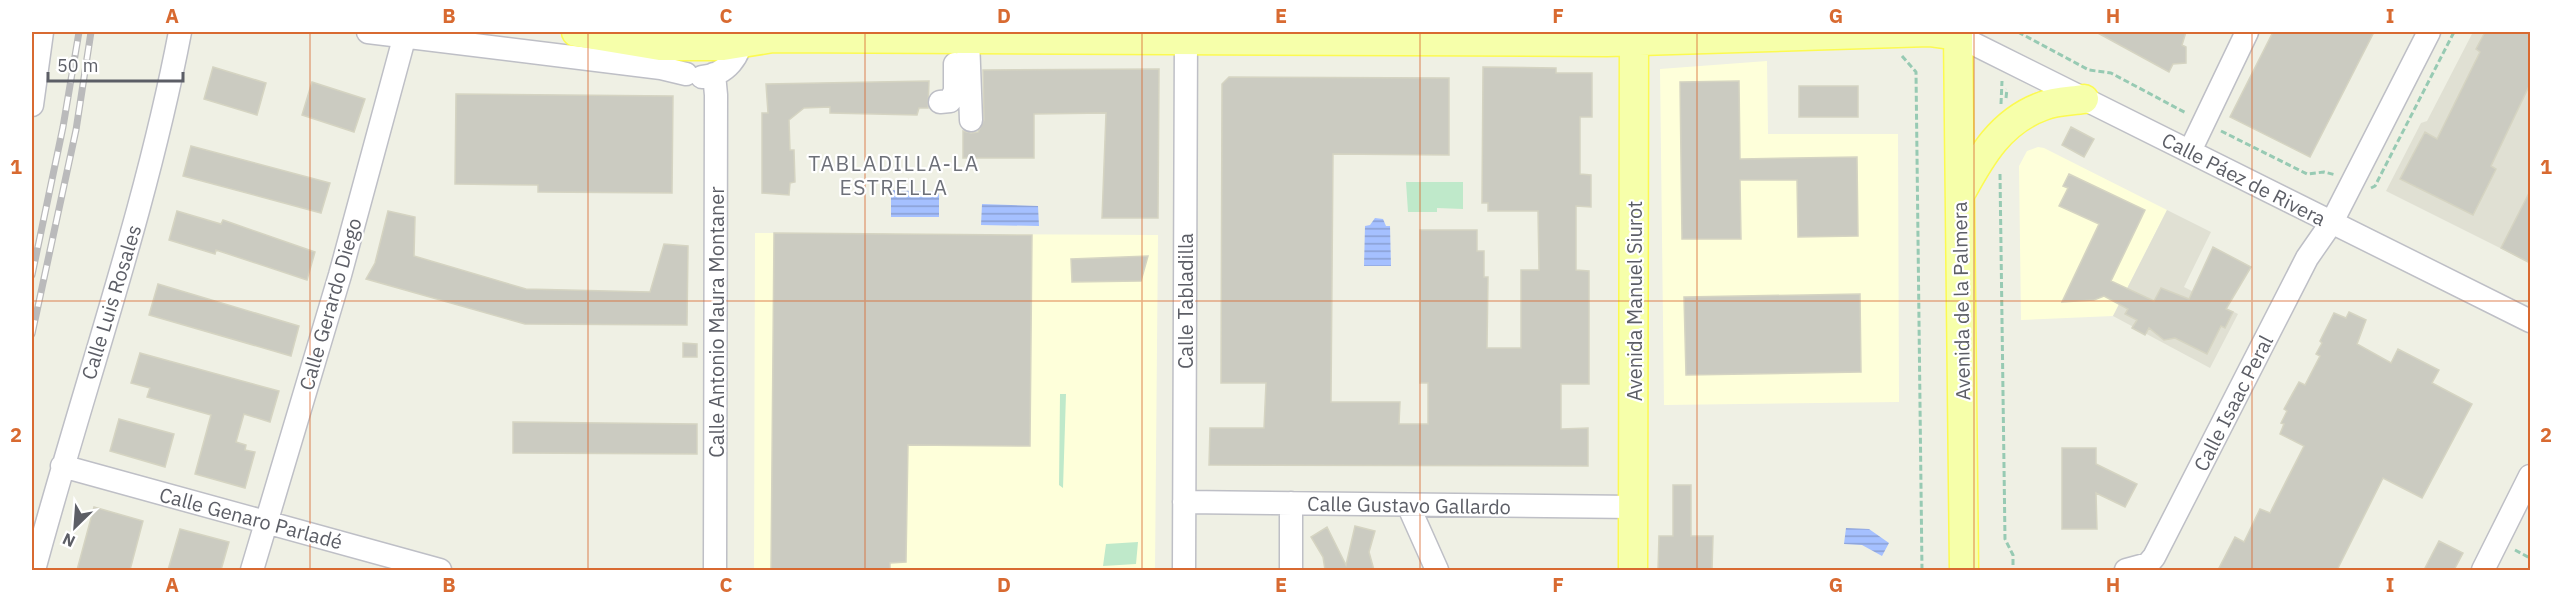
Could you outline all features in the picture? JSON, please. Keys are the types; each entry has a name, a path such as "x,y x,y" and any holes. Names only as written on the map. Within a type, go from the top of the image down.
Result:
{"main road":[{"path":"576,32 659,39 751,36 960,39 1186,36 1634,37 1929,32 1958,34"},
{"name":"Avenida de la Palmera","path":"1958,34 1964,570"},
{"name":"Avenida Manuel Siurot","path":"1633,570 1634,37"},
{"path":"1959,194 1984,150 2008,125 2043,106 2085,99"}],"street":[{"path":"32,105 42,32"},
{"name":"Calle Luis Rosales","path":"34,570 62,466 130,240 165,107 180,32"},
{"path":"368,32 661,68 696,77 714,74 734,59 751,36"},
{"path":"2190,151 2247,32"},
{"name":"Calle Isaac Peral","path":"2126,570 2148,564 2154,557 2307,258 2332,222 2429,32"},
{"name":"Calle Páez de Rivera","path":"1958,34 2530,321"},
{"name":"Calle Gerardo Diego","path":"252,570 340,275 405,35"},
{"name":"Calle Tabladilla","path":"1184,570 1186,36"},
{"path":"659,39 670,64 686,75"},
{"path":"940,102 950,101 955,91 960,39"},
{"path":"960,39 971,120"},
{"name":"Calle Antonio Maura Montaner","path":"714,74 715,570"},
{"name":"Calle Genaro Parladé","path":"62,466 440,570"},
{"path":"2482,570 2530,476"},
{"name":"Calle Gustavo Gallardo","path":"1184,502 1634,507"},
{"path":"1290,570 1291,503"},
{"path":"1408,505 1437,570"}],"path":[{"path":"2367,190 2375,186 2454,32"},
{"path":"2020,33 2089,70 2111,74 2190,115"},
{"path":"1902,58 1916,72 1922,570"},
{"path":"2215,128 2307,174 2333,174"},
{"path":"2000,168 2005,539 2013,555 2013,570"}],"shaded area":[{"path":"2473,32 2530,32 2530,263 2386,191 2421,123 2427,121"},
{"path":"1767,61 1768,134 1898,134 1899,402 1664,405 1660,69"},
{"path":"2038,147 2167,210 2113,316 2021,320 2019,166 2027,151"},
{"path":"1406,182 1463,182 1463,209 1437,208 1437,212 1408,212"},
{"path":"2167,210 2211,232 2184,287 2238,314 2210,368 2113,316"},
{"path":"755,233 1158,235 1155,570 754,570"},
{"path":"1060,394 1066,394 1063,488 1059,485"},
{"path":"1138,542 1136,564 1103,566 1106,544"}],"water":[{"path":"891,190 939,192 939,217 891,217"},
{"path":"982,204 1038,206 1039,226 981,225"},
{"path":"1375,218 1383,219 1386,226 1390,226 1391,266 1364,266 1365,226 1370,225"},
{"path":"1846,528 1869,529 1889,543 1882,556 1862,545 1844,544"}],"building":[{"path":"2096,32 2186,32 2182,45 2186,47 2186,63 2173,64 2169,72"},
{"path":"2273,32 2374,32 2310,157 2230,117"},
{"path":"2485,32 2530,32 2530,84 2491,166 2496,169 2473,215 2400,179 2425,132 2437,139 2480,52 2476,49"},
{"path":"213,67 266,83 257,115 204,99"},
{"path":"1483,67 1556,68 1556,73 1592,73 1592,117 1580,117 1580,174 1591,175 1591,207 1576,206 1576,270 1589,271 1589,384 1561,384 1561,429 1588,428 1588,466 1209,465 1210,428 1264,428 1266,383 1221,383 1222,84 1229,77 1449,78 1449,155 1333,154 1331,402 1400,402 1399,424 1428,424 1428,383 1420,383 1420,230 1477,230 1477,251 1484,251 1484,277 1488,277 1487,348 1521,348 1521,270 1539,270 1538,211 1488,211 1488,203 1482,203"},
{"path":"1159,69 1158,218 1102,218 1106,113 1034,114 1034,158 963,158 963,131 978,132 984,120 983,70"},
{"path":"929,81 928,108 919,108 917,115 830,113 830,107 804,108 789,120 790,150 794,150 795,182 790,183 789,195 762,193 762,113 768,113 766,84"},
{"path":"1739,81 1740,159 1857,157 1858,236 1798,237 1797,180 1740,180 1741,239 1682,239 1680,82"},
{"path":"312,82 365,99 354,132 302,115"},
{"path":"1799,86 1858,86 1858,117 1799,117"},
{"path":"456,94 673,96 672,193 538,192 538,185 455,184"},
{"path":"2071,127 2094,139 2084,157 2062,145"},
{"path":"191,146 330,183 321,213 183,176"},
{"path":"2069,174 2145,210 2111,281 2154,301 2161,288 2189,299 2213,247 2251,267 2226,309 2233,312 2225,328 2221,326 2207,354 2175,338 2164,340 2149,328 2145,335 2132,328 2137,320 2125,314 2128,309 2104,296 2094,300 2062,302 2099,224 2059,206 2068,188 2063,186"},
{"path":"2530,191 2530,263 2501,248"},
{"path":"177,211 221,224 223,220 315,252 307,280 216,250 215,254 169,240"},
{"path":"388,211 415,217 414,256 526,289 650,292 664,244 688,246 687,325 525,324 366,279 375,263"},
{"path":"774,233 1032,235 1030,446 908,445 906,562 890,563 890,570 771,570"},
{"path":"1148,256 1141,281 1072,282 1071,259"},
{"path":"158,284 299,326 291,356 149,315"},
{"path":"1860,294 1861,372 1686,375 1684,297"},
{"path":"2349,312 2366,320 2357,344 2391,363 2398,349 2439,370 2432,383 2472,404 2422,498 2383,478 2337,570 2218,570 2235,537 2244,542 2260,509 2270,513 2304,446 2280,434 2284,424 2281,423 2287,411 2284,409 2299,382 2305,385 2320,356 2316,354 2322,343 2320,341 2334,313 2346,318"},
{"path":"683,343 697,344 697,357 683,357"},
{"path":"140,353 279,391 270,422 244,414 236,442 246,445 245,450 255,452 245,488 195,474 211,415 147,397 150,388 131,383"},
{"path":"119,419 174,434 165,467 110,451"},
{"path":"513,422 697,424 697,454 513,453"},
{"path":"2062,448 2096,448 2096,464 2137,484 2125,507 2096,493 2097,529 2062,529"},
{"path":"1673,485 1691,485 1691,536 1713,536 1712,570 1658,570 1659,536 1673,536"},
{"path":"94,507 143,521 130,570 77,570"},
{"path":"1355,526 1375,531 1369,552 1374,570 1325,570 1323,557 1311,537 1327,527 1346,565"},
{"path":"180,529 229,542 221,570 168,570"},
{"path":"2439,541 2463,553 2454,570 2424,570"}],"railway":[{"path":"32,275 63,127 79,32"},
{"path":"32,334 76,130 91,32"}],"district":[{"name":"TABLADILLA-LA ESTRELLA","path":"894,175"}]}
